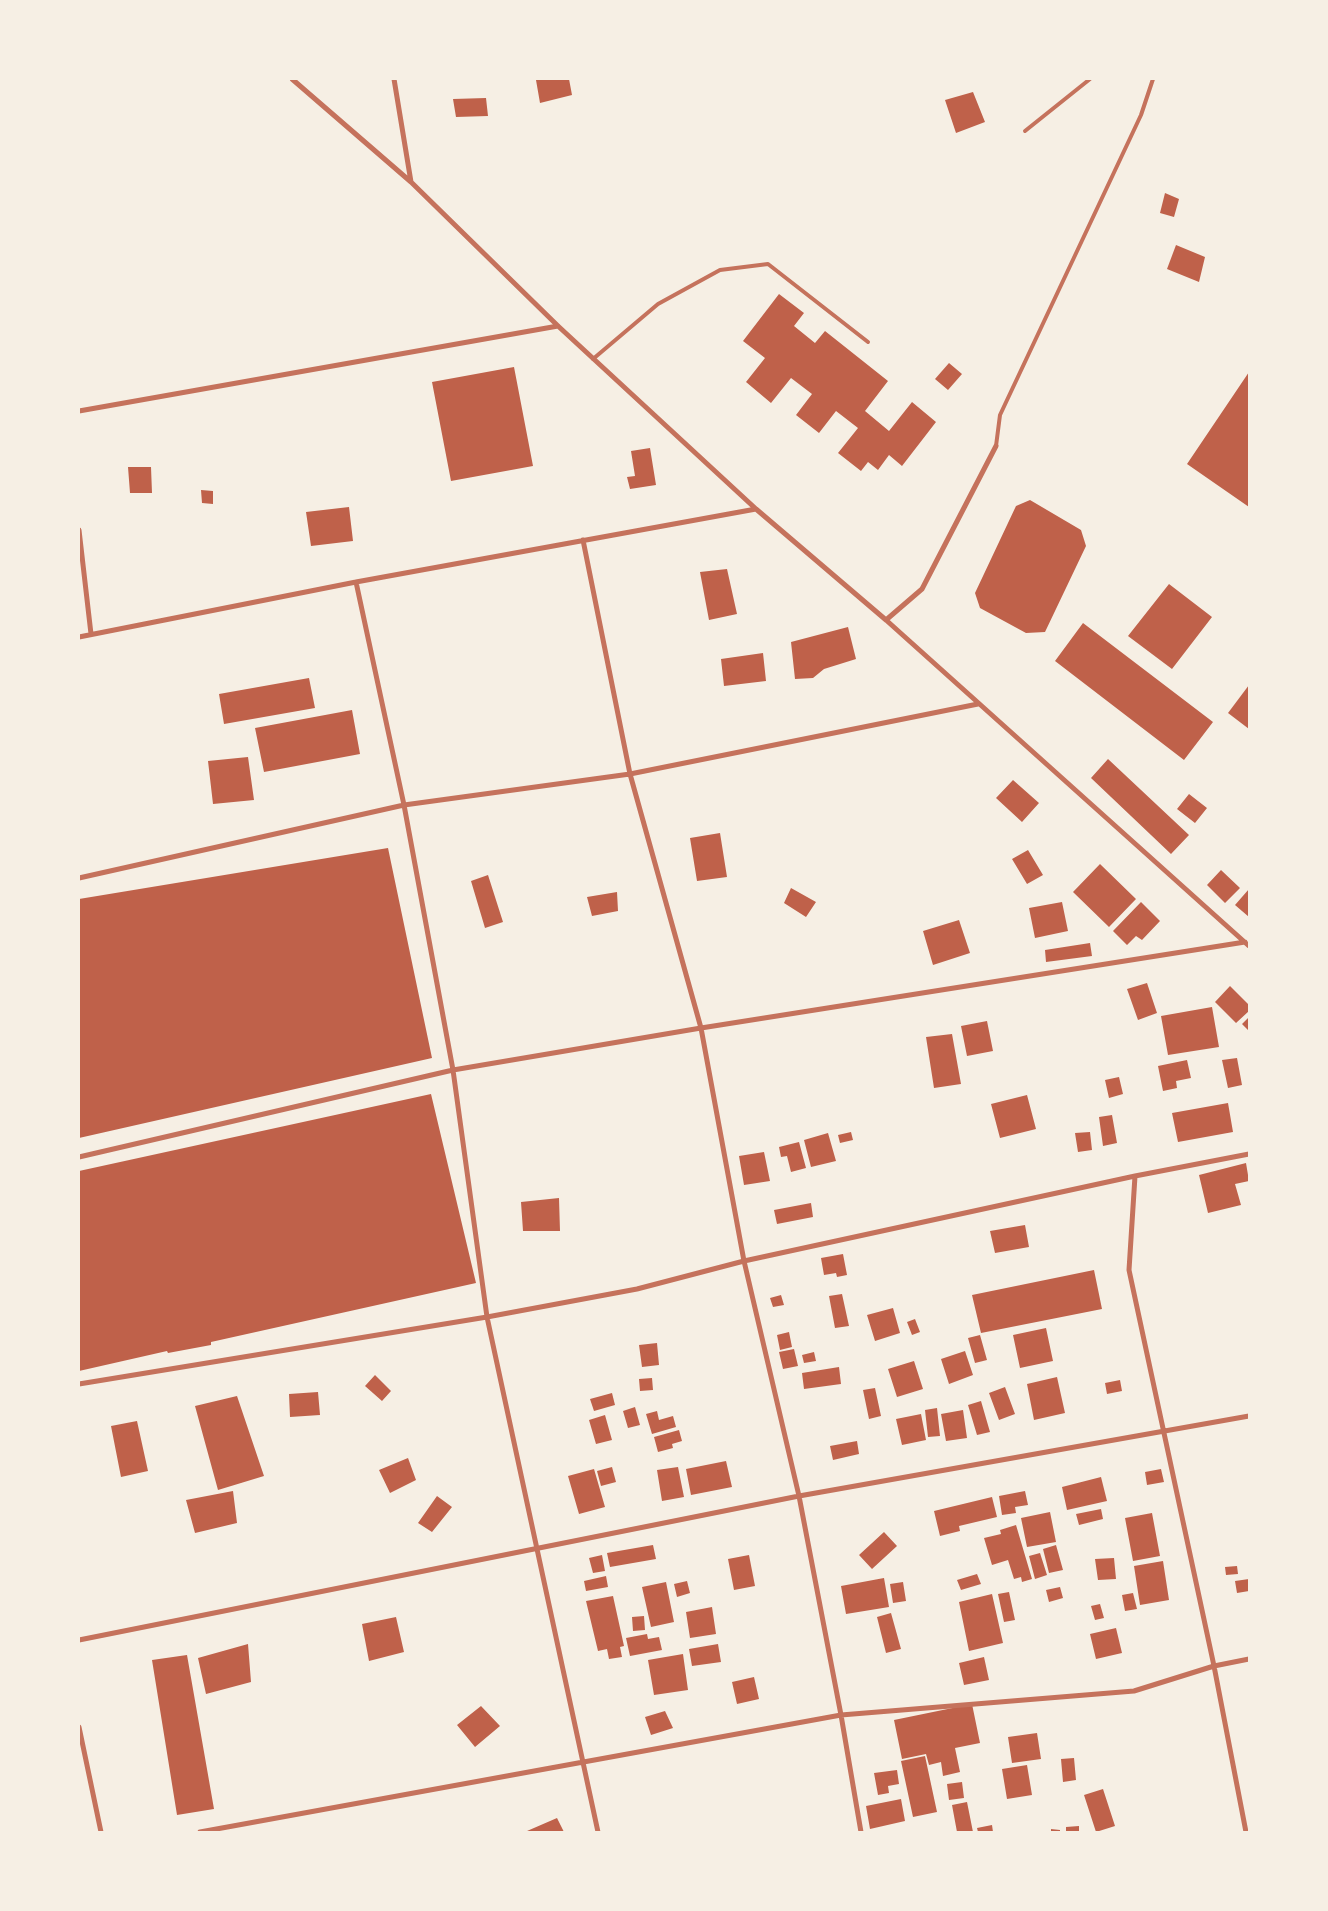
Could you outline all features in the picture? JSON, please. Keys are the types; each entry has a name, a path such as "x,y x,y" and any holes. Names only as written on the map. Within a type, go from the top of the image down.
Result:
{"street":[{"path":"292,79 411,182 558,326 756,509 886,620 1247,944"},
{"path":"394,79 411,182"},
{"path":"79,411 558,326"},
{"path":"886,620 922,590 996,446"},
{"path":"79,637 356,582 756,509"},
{"path":"79,530 91,634"},
{"path":"583,540 630,774 702,1028 744,1261 799,1496 841,1715 861,1832"},
{"path":"356,582 404,805 454,1070 487,1317 598,1832"},
{"path":"79,878 404,805 630,774 978,704"},
{"path":"79,1156 454,1070 702,1028 1247,944"},
{"path":"79,1384 487,1317 637,1289 744,1261 1135,1176 1249,1154"},
{"path":"1135,1176 1129,1270 1214,1666 1246,1832"},
{"path":"79,1640 799,1496 1249,1416"},
{"path":"200,1832 841,1715 1134,1691 1214,1666 1249,1659"},
{"path":"79,1727 101,1832"}],"lane":[{"path":"1025,131 1090,79"},
{"path":"996,446 1000,415 1141,115 1153,79"},
{"path":"593,359 658,304 720,270 768,264 868,342"}],"building":[{"path":"569,79 572,95 540,103 536,80"},
{"path":"973,92 985,122 956,133 945,100"},
{"path":"486,98 488,116 456,117 453,99"},
{"path":"1165,193 1179,199 1174,217 1160,213"},
{"path":"1176,245 1205,257 1199,282 1167,269"},
{"path":"779,294 804,313 794,326 815,343 825,331 888,381 865,411 889,431 912,402 936,422 902,466 889,455 878,470 868,462 861,471 838,453 858,428 836,411 819,433 796,415 812,394 791,378 771,403 746,382 765,358 743,341"},
{"path":"949,363 962,374 948,390 935,379"},
{"path":"514,367 533,466 451,481 432,382"},
{"path":"1249,372 1249,507 1187,464"},
{"path":"650,448 656,485 630,489 627,477 635,476 631,451"},
{"path":"128,467 151,467 152,493 130,493"},
{"path":"201,490 213,491 213,504 202,503"},
{"path":"1030,500 1081,530 1086,546 1045,632 1026,633 980,608 975,593 1016,506"},
{"path":"349,507 353,541 311,546 306,512"},
{"path":"727,569 737,614 709,620 700,572"},
{"path":"1169,584 1212,617 1172,669 1128,636"},
{"path":"1083,623 1213,722 1184,760 1055,661"},
{"path":"848,627 856,659 824,669 813,678 795,679 791,642"},
{"path":"763,653 766,681 724,686 721,659"},
{"path":"309,678 315,708 224,724 219,694"},
{"path":"1249,685 1249,729 1228,713"},
{"path":"352,710 360,754 264,772 255,728"},
{"path":"248,757 254,800 213,804 208,761"},
{"path":"1108,759 1189,835 1171,854 1091,778"},
{"path":"1013,780 1039,803 1022,822 996,798"},
{"path":"1189,794 1207,808 1195,823 1177,809"},
{"path":"720,833 727,877 697,881 690,838"},
{"path":"388,848 432,1058 79,1138 79,899"},
{"path":"1028,850 1043,875 1027,884 1012,859"},
{"path":"1100,864 1136,899 1109,927 1073,892"},
{"path":"1221,870 1240,888 1225,903 1207,885"},
{"path":"488,875 503,922 485,928 471,881"},
{"path":"791,888 816,902 806,917 784,903"},
{"path":"1249,889 1249,917 1235,905"},
{"path":"617,892 618,911 592,916 587,897"},
{"path":"1062,902 1068,931 1035,938 1029,908"},
{"path":"1141,902 1160,921 1142,940 1136,936 1127,945 1113,931"},
{"path":"959,920 970,953 933,965 923,931"},
{"path":"1090,943 1092,956 1046,962 1045,950"},
{"path":"1147,983 1157,1013 1138,1020 1127,989"},
{"path":"1230,986 1249,1005 1249,1011 1236,1023 1215,1002"},
{"path":"1212,1007 1219,1047 1168,1055 1161,1016"},
{"path":"1249,1017 1249,1031 1242,1024"},
{"path":"987,1021 993,1051 967,1056 961,1026"},
{"path":"952,1034 961,1084 934,1088 926,1037"},
{"path":"1237,1058 1242,1085 1228,1088 1222,1060"},
{"path":"1187,1060 1191,1078 1176,1081 1177,1088 1163,1091 1158,1066"},
{"path":"1119,1077 1123,1094 1109,1098 1105,1080"},
{"path":"431,1094 476,1283 211,1342 211,1345 168,1353 167,1351 79,1371 79,1171"},
{"path":"1027,1095 1036,1129 1000,1138 991,1104"},
{"path":"1228,1103 1233,1132 1178,1142 1172,1113"},
{"path":"1112,1115 1117,1143 1103,1146 1099,1117"},
{"path":"851,1132 853,1140 840,1143 838,1135"},
{"path":"1090,1132 1092,1150 1078,1152 1075,1133"},
{"path":"828,1133 836,1161 811,1167 804,1140"},
{"path":"799,1142 806,1168 791,1172 787,1156 781,1157 779,1147"},
{"path":"764,1152 770,1181 744,1185 739,1156"},
{"path":"1246,1163 1249,1181 1235,1184 1241,1205 1208,1213 1199,1175"},
{"path":"559,1198 560,1231 523,1231 521,1202"},
{"path":"811,1203 813,1217 777,1224 774,1210"},
{"path":"1025,1225 1029,1247 995,1253 990,1231"},
{"path":"843,1254 847,1275 837,1277 836,1273 824,1275 821,1258"},
{"path":"1094,1270 1102,1309 981,1333 972,1295"},
{"path":"842,1294 849,1326 835,1328 829,1296"},
{"path":"781,1295 784,1305 773,1307 770,1298"},
{"path":"893,1308 900,1333 875,1341 867,1315"},
{"path":"915,1319 920,1332 912,1335 907,1322"},
{"path":"1046,1328 1053,1361 1020,1368 1013,1335"},
{"path":"789,1332 792,1347 780,1350 777,1335"},
{"path":"980,1335 987,1360 975,1363 968,1338"},
{"path":"657,1343 659,1365 642,1367 639,1345"},
{"path":"794,1349 798,1366 783,1369 779,1352"},
{"path":"965,1351 973,1375 949,1384 941,1359"},
{"path":"814,1352 816,1361 804,1363 802,1355"},
{"path":"914,1361 923,1389 897,1397 888,1369"},
{"path":"839,1367 841,1384 804,1389 802,1373"},
{"path":"375,1375 391,1391 382,1401 365,1386"},
{"path":"1057,1377 1065,1413 1034,1420 1027,1384"},
{"path":"652,1378 653,1390 640,1391 639,1379"},
{"path":"1120,1380 1122,1391 1107,1394 1105,1383"},
{"path":"1005,1387 1015,1414 999,1420 989,1393"},
{"path":"875,1388 881,1416 869,1419 863,1390"},
{"path":"318,1392 320,1415 290,1417 289,1394"},
{"path":"612,1393 615,1405 594,1411 590,1399"},
{"path":"237,1396 264,1476 218,1490 195,1406"},
{"path":"981,1401 990,1432 977,1435 968,1405"},
{"path":"635,1407 640,1425 628,1428 623,1411"},
{"path":"937,1408 940,1436 928,1437 925,1410"},
{"path":"963,1410 967,1438 946,1441 941,1414"},
{"path":"657,1411 659,1420 673,1416 676,1427 652,1434 646,1414"},
{"path":"921,1414 926,1440 902,1445 896,1419"},
{"path":"605,1415 612,1440 596,1444 589,1420"},
{"path":"137,1421 148,1471 121,1477 111,1426"},
{"path":"679,1430 682,1441 672,1444 673,1448 658,1452 654,1437"},
{"path":"857,1441 859,1454 833,1460 830,1446"},
{"path":"408,1458 416,1480 390,1493 379,1470"},
{"path":"726,1461 732,1487 691,1495 686,1469"},
{"path":"612,1467 616,1482 601,1486 597,1471"},
{"path":"678,1467 684,1497 662,1501 657,1470"},
{"path":"594,1469 605,1507 579,1514 568,1476"},
{"path":"1161,1469 1164,1482 1147,1485 1145,1472"},
{"path":"1101,1477 1107,1501 1067,1510 1062,1487"},
{"path":"233,1491 237,1523 195,1533 186,1500"},
{"path":"1025,1491 1028,1505 1015,1507 1016,1513 1002,1515 999,1496"},
{"path":"437,1496 452,1507 432,1532 418,1523"},
{"path":"992,1497 997,1517 959,1526 960,1531 940,1536 934,1511"},
{"path":"1101,1509 1103,1519 1079,1525 1076,1514"},
{"path":"1050,1512 1056,1542 1027,1547 1021,1518"},
{"path":"1152,1513 1160,1556 1133,1561 1125,1518"},
{"path":"1016,1525 1032,1579 1022,1582 1021,1577 1014,1579 1008,1560 992,1565 984,1538 1001,1534 1000,1530"},
{"path":"884,1532 897,1546 872,1569 859,1555"},
{"path":"653,1545 656,1559 610,1567 607,1553"},
{"path":"1056,1545 1063,1570 1049,1573 1043,1549"},
{"path":"1040,1553 1047,1575 1035,1579 1029,1556"},
{"path":"602,1555 605,1571 593,1573 589,1558"},
{"path":"749,1555 755,1586 734,1590 728,1559"},
{"path":"1114,1558 1116,1579 1098,1580 1095,1559"},
{"path":"1163,1561 1169,1600 1140,1605 1134,1566"},
{"path":"1237,1566 1238,1574 1226,1575 1225,1567"},
{"path":"977,1574 981,1584 961,1590 957,1580"},
{"path":"606,1576 608,1587 586,1591 584,1581"},
{"path":"884,1578 889,1607 846,1614 841,1586"},
{"path":"1249,1579 1249,1591 1237,1593 1235,1581"},
{"path":"687,1581 690,1593 677,1597 674,1584"},
{"path":"666,1582 674,1622 651,1627 642,1587"},
{"path":"903,1582 906,1601 893,1603 890,1584"},
{"path":"1060,1587 1063,1598 1049,1602 1046,1590"},
{"path":"1009,1592 1015,1620 1004,1622 998,1594"},
{"path":"1133,1593 1137,1609 1125,1611 1122,1595"},
{"path":"992,1594 1003,1643 969,1651 959,1602"},
{"path":"613,1596 624,1646 620,1647 622,1657 609,1659 607,1649 598,1651 586,1601"},
{"path":"1100,1604 1104,1618 1095,1620 1091,1606"},
{"path":"712,1607 716,1634 690,1638 686,1612"},
{"path":"891,1613 901,1649 886,1653 877,1617"},
{"path":"644,1616 645,1630 633,1631 632,1617"},
{"path":"396,1617 404,1652 369,1661 362,1624"},
{"path":"1116,1628 1122,1653 1096,1659 1090,1634"},
{"path":"647,1634 648,1639 659,1637 662,1650 630,1656 626,1638"},
{"path":"248,1644 251,1682 206,1694 198,1658"},
{"path":"718,1644 721,1662 692,1666 689,1649"},
{"path":"683,1654 688,1690 654,1695 648,1660"},
{"path":"187,1655 214,1809 177,1815 152,1660"},
{"path":"984,1657 989,1680 964,1685 959,1663"},
{"path":"754,1677 759,1699 737,1704 732,1682"},
{"path":"972,1704 980,1743 955,1748 960,1772 943,1776 941,1762 929,1765 926,1754 902,1759 894,1720"},
{"path":"481,1706 500,1726 475,1747 457,1725"},
{"path":"665,1711 673,1728 651,1735 645,1717"},
{"path":"1037,1733 1041,1759 1012,1763 1008,1737"},
{"path":"925,1756 937,1812 913,1817 901,1761"},
{"path":"1074,1758 1076,1780 1063,1782 1061,1759"},
{"path":"1027,1765 1032,1795 1007,1799 1002,1769"},
{"path":"897,1770 899,1784 888,1786 889,1793 878,1795 874,1773"},
{"path":"962,1782 964,1798 949,1800 947,1784"},
{"path":"1103,1789 1115,1826 1096,1832 1084,1795"},
{"path":"901,1799 905,1821 870,1829 866,1806"},
{"path":"967,1802 973,1832 957,1832 952,1805"},
{"path":"557,1818 564,1832 527,1831"},
{"path":"992,1825 993,1832 978,1832 977,1828"},
{"path":"1079,1826 1079,1832 1066,1832 1066,1827"},
{"path":"1051,1829 1060,1830 1060,1832 1051,1832"}]}
